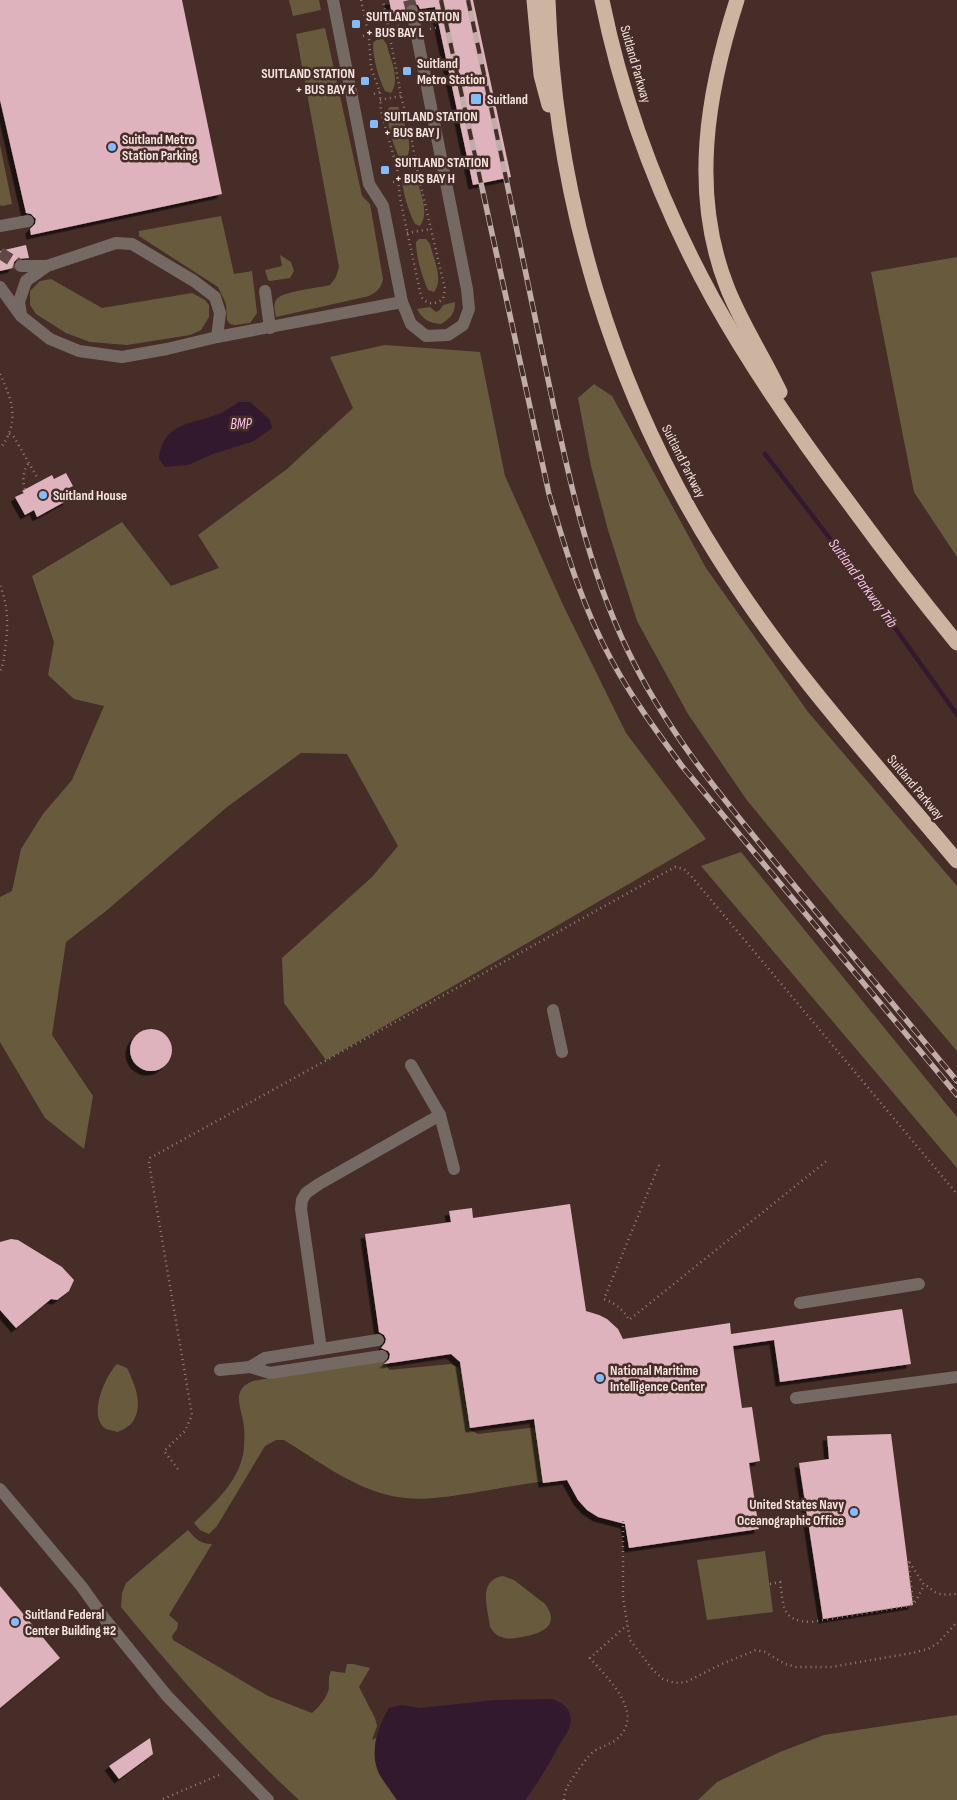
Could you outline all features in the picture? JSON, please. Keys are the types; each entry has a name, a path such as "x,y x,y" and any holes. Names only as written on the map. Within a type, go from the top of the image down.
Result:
{"highway":[{"path":"534,0 540,75 565,164"},
{"name":"Suitland Parkway","path":"548,0 552,71 565,164 588,264 612,339 641,413 697,522 741,592 789,658 957,861"},
{"name":"Suitland Parkway","path":"602,0 618,68 634,118 650,163 696,267 757,371 801,436 874,537 957,644"},
{"path":"737,0 720,62 708,122 705,162 708,215 715,252 726,286 743,322 767,364 801,436"}],"lane":[{"path":"333,0 368,184 383,206 402,302 411,324 426,336 448,335 463,325 470,309 412,11"},
{"path":"0,226 28,221"},
{"path":"21,266 46,266 116,243 132,244 194,281 215,297 220,312 217,337"},
{"path":"21,316 19,302 26,281 46,266"},
{"path":"0,287 21,316 50,339 79,351 122,357 402,302"},
{"path":"264,291 270,328"},
{"path":"553,1010 562,1052"},
{"path":"411,1065 440,1115 454,1169"},
{"path":"321,1349 303,1223 302,1200 306,1193 319,1184 440,1115"},
{"path":"800,1303 919,1284"},
{"path":"250,1367 266,1358 378,1340"},
{"path":"220,1370 250,1367 270,1373 382,1356"},
{"path":"796,1398 957,1377"},
{"path":"0,1489 82,1587 104,1618 167,1696 268,1800"}],"path":[{"path":"361,0 368,35 370,68 380,92 385,139 397,168 407,233 421,296 424,301 430,304 439,302 445,294 401,96 383,0"},
{"path":"424,21 438,18"},
{"path":"388,28 404,25"},
{"path":"426,30 439,27"},
{"path":"363,36 368,35"},
{"path":"374,94 380,92"},
{"path":"380,100 401,96"},
{"path":"403,103 409,102"},
{"path":"413,147 418,146"},
{"path":"397,168 416,165"},
{"path":"393,182 398,182"},
{"path":"422,188 427,188"},
{"path":"407,233 431,229"},
{"path":"0,374 13,408 14,418 9,434 0,449"},
{"path":"9,434 14,436 38,479"},
{"path":"25,489 23,482 26,466 29,463"},
{"path":"0,586 5,598 8,623 3,664 0,670"},
{"path":"178,1469 164,1451 185,1431 190,1424 192,1415 148,1163 150,1158 675,867 684,869 691,876 957,1194"},
{"path":"659,1165 604,1299 624,1311 629,1320 829,1158"},
{"path":"624,1521 622,1587 630,1640 644,1659 663,1679 675,1683 686,1682 729,1660 756,1650 765,1652 785,1664 796,1667 830,1667 912,1653 928,1649 938,1643 957,1622"},
{"path":"913,1602 908,1560 924,1585 944,1595 957,1594"},
{"path":"770,1584 780,1582 784,1610 790,1617 802,1622 909,1606 916,1601 924,1585"},
{"path":"564,1800 565,1791 588,1757 595,1750 613,1742 624,1730 628,1716 624,1701 590,1658 627,1624"},
{"path":"163,1800 219,1775"}],"shaded area":[{"path":"289,0 319,0 321,10 293,16"},
{"path":"325,28 362,196 370,204 383,279 378,289 369,296 276,317 274,308 279,297 292,292 330,285 336,277 339,267 296,34"},
{"path":"383,39 387,45 395,76 394,88 391,93 385,91 382,86 374,55 373,43 376,40"},
{"path":"390,107 398,107 407,130 409,150 405,161 400,159 391,135 387,110"},
{"path":"0,145 12,204 2,206 0,205"},
{"path":"405,172 413,172 422,196 424,215 420,226 415,224 406,200 402,175"},
{"path":"221,216 234,274 252,271 257,313 250,323 230,324 227,320 226,304 218,287 139,236 139,231"},
{"path":"419,239 426,239 430,244 438,275 437,287 434,292 428,290 420,266 416,242"},
{"path":"280,255 291,262 294,271 290,278 270,281 265,270 282,266"},
{"path":"957,257 957,557 914,492 871,272"},
{"path":"51,279 102,308 192,293 205,300 209,305 209,317 201,330 190,335 127,345 90,342 66,333 36,314 30,305 30,291 40,281"},
{"path":"455,302 452,315 441,324 427,320 417,309 430,307 436,312 443,305"},
{"path":"385,345 480,352 505,476 564,607 626,733 706,839 326,1060 284,1003 282,958 372,877 398,846 347,754 301,753 227,807 106,911 66,942 52,1035 93,1096 84,1149 45,1118 0,1042 0,897 12,891 21,849 43,814 72,780 104,706 74,699 48,675 54,642 32,576 122,522 171,586 219,568 198,535 287,469 353,408 330,357"},
{"path":"594,384 612,396 706,568 808,712 957,886 957,1051 746,799 688,714 637,621 608,530 591,466 578,398"},
{"path":"741,852 957,1117 957,1168 701,866"},
{"path":"385,1360 389,1370 451,1364 462,1369 470,1430 478,1434 537,1427 546,1481 443,1497 419,1499 396,1497 358,1484 284,1440 276,1440 265,1446 217,1526 209,1534 200,1530 194,1523 233,1480 242,1459 244,1424 239,1394 245,1385 253,1381"},
{"path":"117,1364 127,1368 133,1382 138,1403 135,1417 131,1424 118,1432 106,1429 98,1415 98,1406 103,1387"},
{"path":"188,1530 198,1540 212,1544 169,1615 178,1623 177,1629 172,1636 173,1640 268,1696 312,1713 326,1695 329,1688 331,1671 345,1673 347,1664 370,1668 359,1687 375,1718 377,1726 372,1740 376,1738 375,1749 379,1772 397,1800 299,1800 207,1706 121,1607 122,1593 126,1583"},
{"path":"765,1551 773,1612 707,1620 697,1560"},
{"path":"503,1576 514,1580 545,1604 551,1618 550,1624 546,1628 535,1634 512,1638 500,1636 494,1632 490,1627 486,1596 487,1589 490,1583"},
{"path":"957,1715 957,1800 698,1800 717,1782 780,1752 824,1735"}],"water":[{"name":"BMP","path":"239,402 250,402 270,420 272,428 254,441 213,454 188,465 165,467 159,459 162,446 174,430 183,425 223,412"},
{"path":"552,1699 560,1702 569,1711 571,1720 568,1732 525,1800 397,1800 377,1769 375,1760 376,1742 381,1724 389,1708 401,1705 420,1708 495,1700"}],"building":[{"name":"Suitland Metro Station Parking","path":"0,0 182,0 222,194 31,235 30,229 35,224 36,219 31,214 26,213 0,100"},
{"name":"Suitland","path":"389,0 473,0 511,177 473,185 435,7 420,9 418,5 411,3 406,5 404,12 392,14"},
{"path":"26,245 29,258 17,259 14,262 13,268 0,271 0,251"},
{"name":"Suitland House","path":"66,473 73,486 63,491 68,500 37,517 34,510 25,515 15,497 24,493 22,491 52,475 54,479"},
{"path":"151,1029 166,1035 172,1050 166,1065 151,1071 136,1065 130,1050 136,1035"},
{"name":"National Maritime Intelligence Center","path":"570,1204 586,1311 607,1319 618,1329 623,1339 730,1323 731,1334 902,1309 911,1364 780,1382 774,1340 733,1346 742,1408 752,1407 760,1461 749,1463 759,1529 629,1548 625,1524 598,1517 587,1510 578,1500 567,1480 543,1483 534,1419 470,1428 460,1362 451,1354 384,1364 389,1359 390,1354 381,1348 386,1339 379,1332 365,1234 451,1222 449,1211 472,1208 473,1218"},
{"path":"11,1239 18,1240 62,1267 74,1280 69,1291 57,1300 51,1299 16,1328 0,1310 0,1242"},
{"name":"United States Navy Oceanographic Office","path":"891,1434 913,1605 823,1619 799,1463 829,1459 827,1436"},
{"name":"Suitland Federal Center Building #2","path":"0,1586 60,1658 0,1708"},
{"path":"150,1738 153,1754 119,1779 109,1766"}],"waterway":[{"name":"Suitland Parkway Trib","path":"765,454 848,562 957,715"}],"tunnel":[{"path":"409,0 412,11"},
{"path":"0,253 21,266"}],"railway":[{"path":"441,0 549,494 576,579 592,621 636,702 682,766 957,1095"},
{"path":"468,0 566,463 598,578 628,651 662,712 701,770 957,1081"}],"place":[{"name":"SUITLAND STATION + BUS BAY L","path":"356,24"},
{"name":"Suitland Metro Station","path":"407,71"},
{"name":"SUITLAND STATION + BUS BAY K","path":"365,81"},
{"name":"Suitland","path":"476,99"},
{"name":"SUITLAND STATION + BUS BAY J","path":"374,124"},
{"name":"Suitland Metro Station Parking","path":"112,147"},
{"name":"SUITLAND STATION + BUS BAY H","path":"385,170"},
{"name":"Suitland House","path":"43,495"},
{"name":"National Maritime Intelligence Center","path":"600,1378"},
{"name":"United States Navy Oceanographic Office","path":"854,1512"},
{"name":"Suitland Federal Center Building #2","path":"15,1622"}]}
